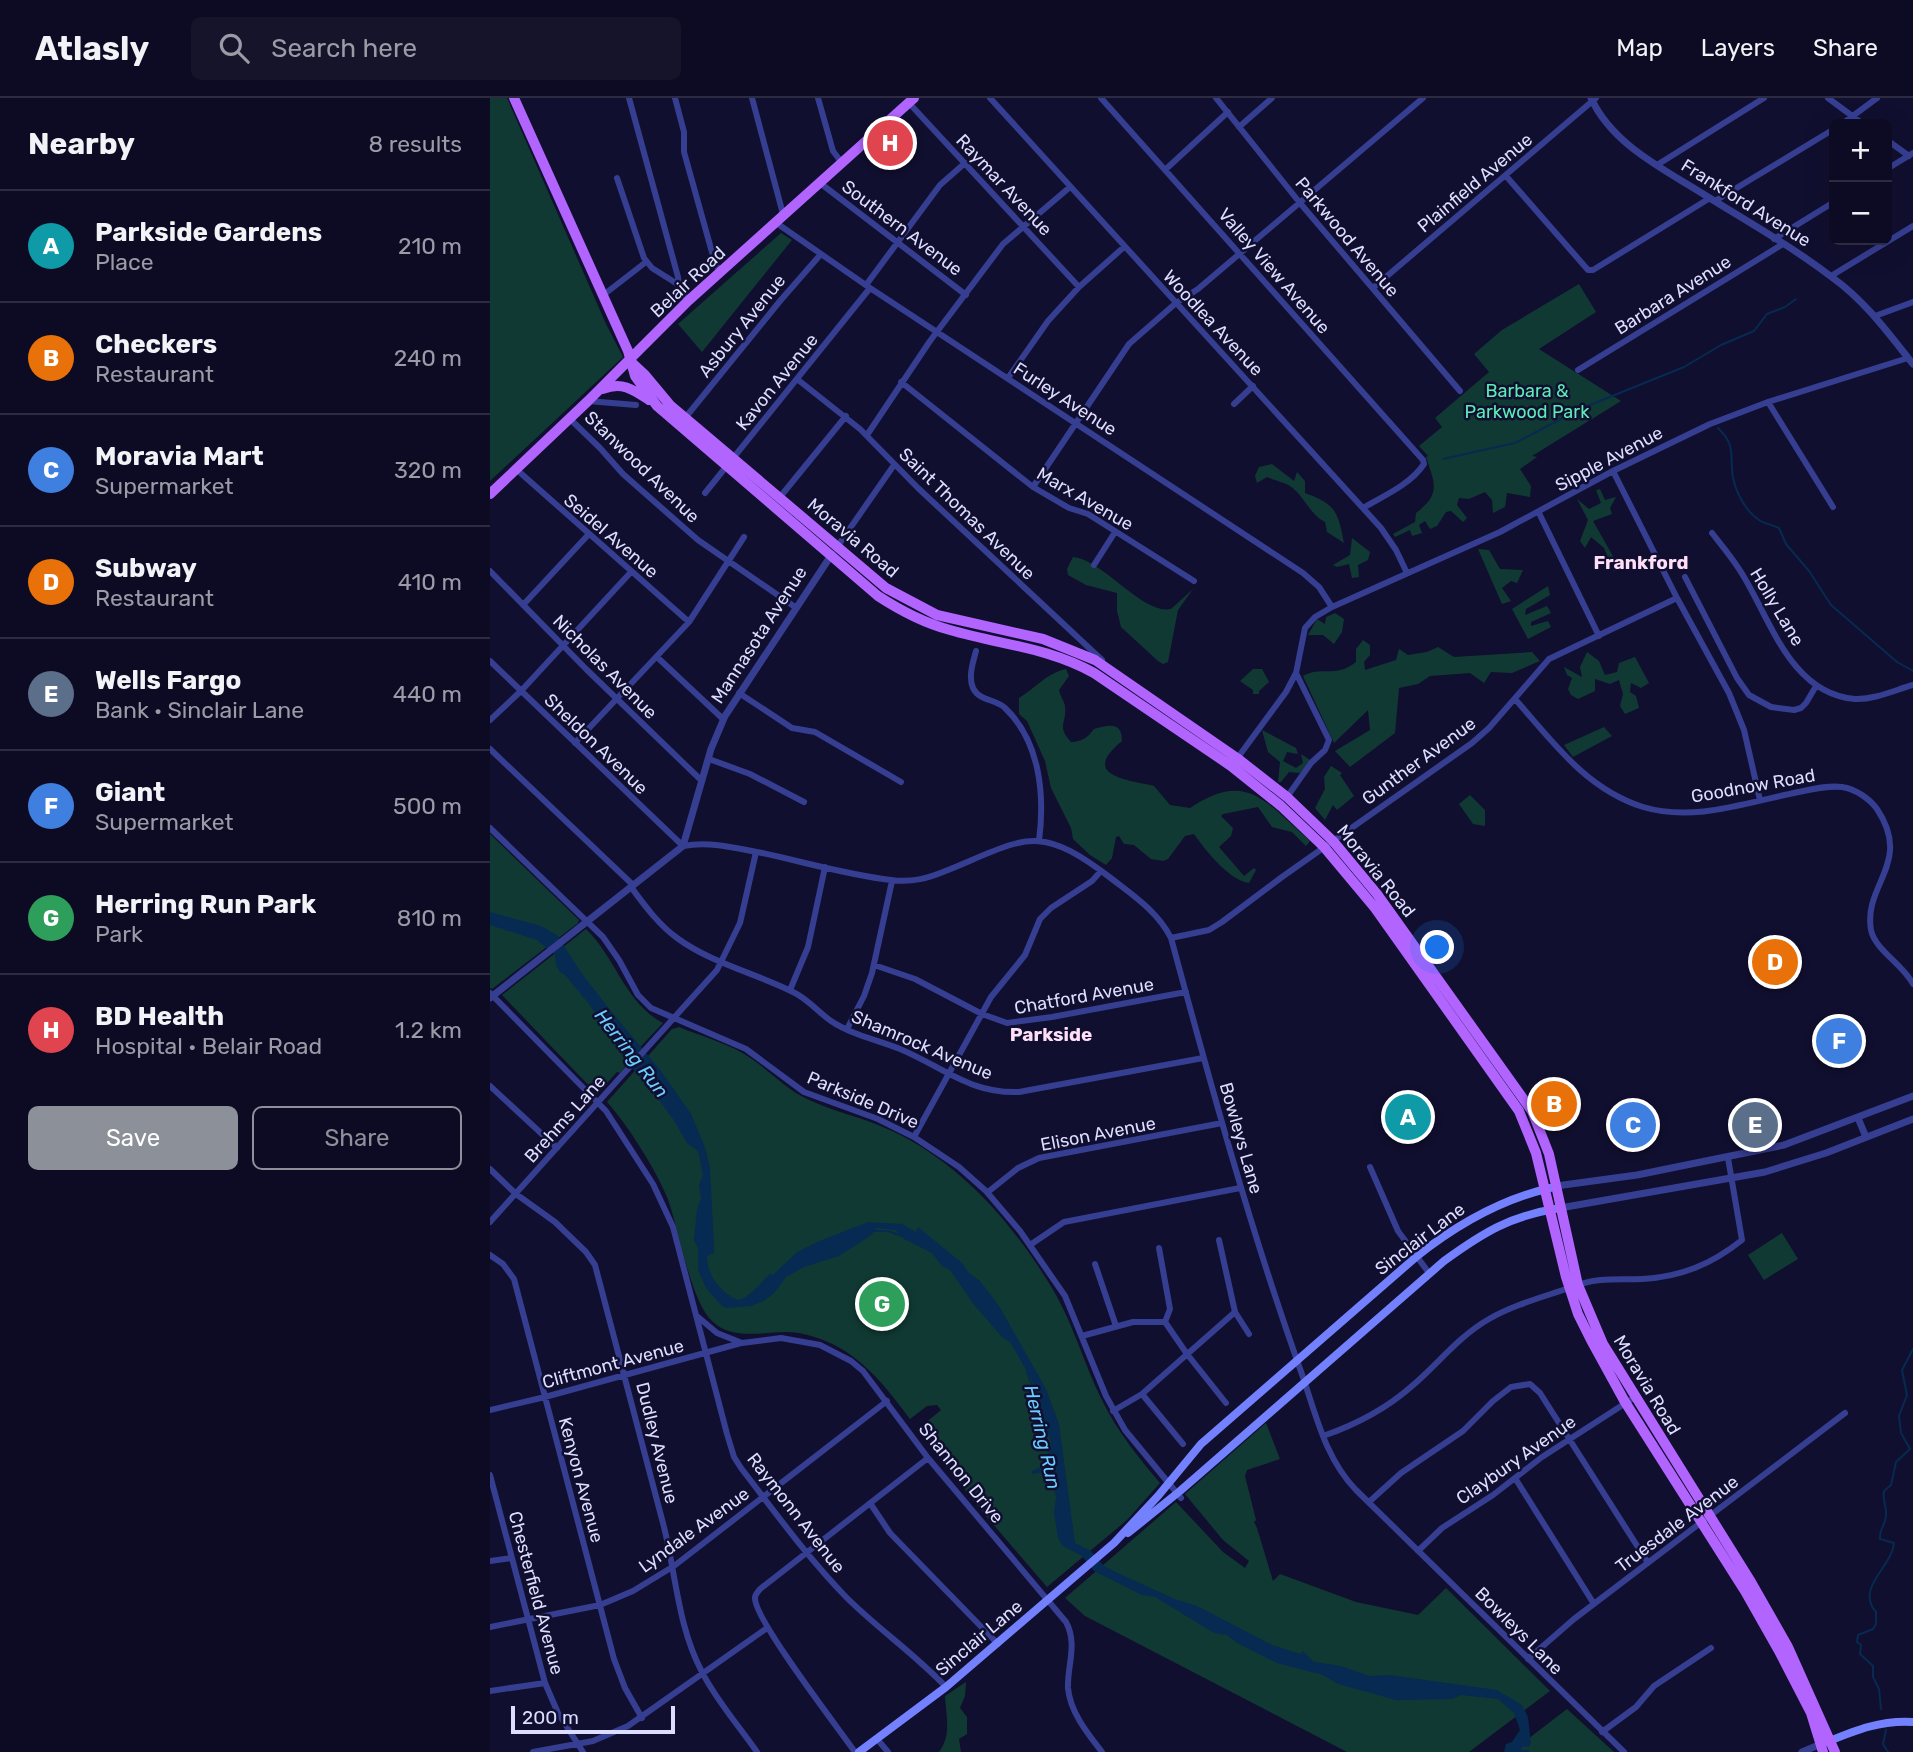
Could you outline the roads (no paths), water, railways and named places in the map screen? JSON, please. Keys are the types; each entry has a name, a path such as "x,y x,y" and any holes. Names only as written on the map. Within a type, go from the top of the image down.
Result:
{"main road":[{"name":"Moravia Road","path":"514,98 628,351 635,376 657,406 780,497 878,596 912,616 951,631 1035,648 1081,666 1287,797 1377,894 1524,1099 1546,1141 1556,1186 1555,1208"},
{"name":"Belair Road","path":"490,494 720,272 911,100"},
{"name":"Moravia Road","path":"629,361 645,375 670,405 730,462 834,551 886,588 925,610 967,623 1055,643 1094,660 1234,762 1281,806 1329,844 1517,1108 1531,1137 1545,1189 1555,1208 1574,1287 1630,1400 1788,1647 1825,1746 1835,1752"},
{"path":"599,391 609,386 630,387 657,406"},
{"name":"Sinclair Lane","path":"1114,1543 1201,1444 1416,1257 1486,1210 1556,1186"},
{"name":"Sinclair Lane","path":"857,1752 946,1687 1114,1543 1179,1495 1429,1273 1470,1242 1500,1226 1525,1214 1555,1208"},
{"path":"1825,1746 1868,1726 1913,1722"}],"street":[{"path":"629,98 679,285 688,302"},
{"path":"675,98 684,132 687,161 715,263 720,272"},
{"path":"752,98 779,218"},
{"name":"Southern Avenue","path":"818,98 832,150 842,163"},
{"name":"Woodlea Avenue","path":"990,98 1363,508 1390,539 1407,573"},
{"name":"Valley View Avenue","path":"1101,98 1424,463 1420,470 1392,492 1363,508"},
{"name":"Parkwood Avenue","path":"1216,98 1300,203 1460,391"},
{"path":"1239,127 1272,98"},
{"path":"1033,487 1129,344 1176,303 1198,289 1240,254 1423,98"},
{"path":"1657,165 1765,98"},
{"path":"1828,98 1856,119"},
{"path":"1850,119 1877,98"},
{"name":"Frankford Avenue","path":"1593,99 1628,145 1783,244 1857,297 1911,361"},
{"name":"Plainfield Avenue","path":"1373,288 1593,99"},
{"name":"Raymar Avenue","path":"911,100 1079,287"},
{"path":"1166,169 1228,112"},
{"path":"1506,176 1588,270 1593,270 1829,132"},
{"path":"1892,143 1911,154 1892,166"},
{"name":"Kavon Avenue","path":"705,494 868,286 940,185 965,163"},
{"path":"617,178 646,262 679,285"},
{"name":"Southern Avenue","path":"820,183 966,295"},
{"path":"867,435 901,382 1003,244 1070,187"},
{"path":"1774,239 1829,205"},
{"name":"Furley Avenue","path":"779,218 821,254 868,286 1303,573 1319,587 1332,607"},
{"path":"1831,276 1913,226"},
{"name":"Barbara Avenue","path":"1578,370 1783,244"},
{"path":"1008,378 1048,321 1079,287 1124,247"},
{"name":"Asbury Avenue","path":"685,418 821,254"},
{"path":"602,296 646,262"},
{"path":"1875,316 1913,302"},
{"name":"Sipple Avenue","path":"1296,673 1305,628 1315,617 1332,607 1539,513 1614,471 1691,433 1768,402 1911,361"},
{"name":"Saint Thomas Avenue","path":"797,379 867,435 894,465 1114,673"},
{"name":"Marx Avenue","path":"901,382 1033,487 1069,508 1088,514 1194,581"},
{"path":"1234,404 1253,386"},
{"path":"588,401 636,405"},
{"path":"1768,402 1833,507"},
{"path":"780,497 846,416"},
{"name":"Stanwood Avenue","path":"569,418 629,480 698,540 796,607"},
{"name":"Mannasota Avenue","path":"683,846 723,719 894,465"},
{"name":"Seidel Avenue","path":"516,469 689,622"},
{"path":"1614,471 1741,720 1760,800"},
{"path":"1539,513 1599,636"},
{"path":"1094,565 1115,532"},
{"name":"Holly Lane","path":"1712,533 1744,577 1779,642 1805,676 1816,685"},
{"path":"523,605 588,535"},
{"path":"575,743 689,622 744,537"},
{"name":"Nicholas Avenue","path":"490,571 616,699 702,781"},
{"path":"490,720 521,691 631,572"},
{"path":"1685,577 1749,695 1771,707 1794,710 1801,708 1816,685 1855,699 1913,685"},
{"name":"Gunther Avenue","path":"1171,938 1209,930 1472,743 1549,659 1677,598"},
{"path":"976,651 971,675 974,690 981,697 1006,709 1033,749 1041,807 1039,841"},
{"path":"657,657 723,719"},
{"name":"Sheldon Avenue","path":"490,662 683,846"},
{"path":"1234,762 1286,692 1296,673"},
{"path":"1287,797 1325,750 1329,740 1296,673"},
{"path":"739,693 792,728 815,732 901,782"},
{"name":"Goodnow Road","path":"1515,699 1578,770 1600,787 1629,802 1656,810 1689,813 1713,811 1825,787 1844,787 1860,794 1877,809 1890,836 1892,849 1888,870 1872,909 1872,932 1876,941 1904,969 1913,984"},
{"name":"Shamrock Avenue","path":"490,749 632,886 664,928 690,947 790,990 847,1029 904,1051 948,1075 992,1091 1019,1092 1203,1058"},
{"path":"709,759 750,774 804,802"},
{"name":"Parkside Drive","path":"490,828 614,951 642,1000 659,1013 746,1049 804,1092 878,1119 914,1137 942,1154 988,1192 1030,1245 1065,1296 1094,1371 1129,1437 1179,1495"},
{"name":"Bowleys Lane","path":"683,846 714,844 892,880 920,880 1010,843 1039,841 1062,846 1101,871 1153,912 1171,938 1240,1188 1323,1436 1338,1470 1624,1752"},
{"path":"683,846 491,996 598,1103 620,1130 668,1214 706,1354"},
{"name":"Brehms Lane","path":"490,1222 674,1020 722,962 740,923 757,852"},
{"path":"790,990 808,947 825,867"},
{"path":"914,1137 991,998 1025,955 1035,927 1044,914 1092,881 1101,871"},
{"path":"847,1029 864,996 874,965 892,880"},
{"name":"Chatford Avenue","path":"874,965 915,979 1003,1022 1016,1023 1186,992"},
{"path":"490,1086 557,1148"},
{"name":"Sinclair Lane","path":"1556,1186 1728,1158 1784,1145 1913,1096"},
{"path":"1858,1118 1866,1138"},
{"name":"Sinclair Lane","path":"1555,1208 1731,1179 1794,1164 1913,1119"},
{"name":"Elison Avenue","path":"988,1192 1031,1161 1222,1123"},
{"path":"1323,1436 1358,1423 1397,1398 1463,1338 1489,1319 1511,1308 1590,1281 1658,1278 1686,1272 1704,1266 1737,1244 1742,1240 1728,1158"},
{"path":"1370,1167 1391,1218 1429,1273"},
{"name":"Dudley Avenue","path":"490,1169 516,1194 555,1222 592,1260 598,1271 674,1566 681,1614 702,1674 757,1752"},
{"path":"1030,1245 1064,1222 1240,1188"},
{"path":"1219,1240 1234,1312 1249,1334"},
{"path":"1159,1248 1170,1308 1165,1322"},
{"name":"Kenyon Avenue","path":"490,1255 512,1275 616,1667 642,1717"},
{"path":"1095,1264 1115,1326"},
{"path":"1113,1411 1142,1394 1234,1312"},
{"path":"698,1317 717,1334 743,1343"},
{"path":"1082,1336 1140,1321 1165,1322"},
{"path":"1165,1322 1226,1403"},
{"name":"Shannon Drive","path":"743,1343 781,1338 820,1345 851,1361 863,1371 928,1458 1066,1622 1071,1633 1072,1655 1068,1676 1070,1698 1080,1721 1102,1752"},
{"name":"Cliftmont Avenue","path":"490,1410 743,1343"},
{"name":"Raymonn Avenue","path":"706,1354 734,1457 762,1497 806,1554 852,1603 946,1687"},
{"path":"1369,1502 1401,1473 1463,1431 1511,1387 1530,1384 1540,1393 1648,1563"},
{"path":"1142,1394 1184,1444"},
{"name":"Claybury Avenue","path":"1418,1551 1448,1524 1493,1495 1569,1438 1630,1400"},
{"name":"Lyndale Avenue","path":"490,1627 600,1605 633,1591 674,1566 887,1401"},
{"name":"Truesdale Avenue","path":"1528,1659 1555,1634 1845,1413"},
{"path":"857,1752 767,1628 755,1595 928,1458"},
{"name":"Chesterfield Avenue","path":"490,1475 492,1491 545,1683 558,1713 583,1752"},
{"path":"1515,1478 1594,1604"},
{"path":"870,1503 890,1533 998,1644"},
{"path":"490,1561 512,1558"},
{"path":"533,1752 578,1745 612,1734 642,1717 767,1628"},
{"path":"1602,1732 1636,1707 1654,1686 1711,1648"},
{"path":"490,1690 545,1683"},
{"path":"877,1739 888,1752"},
{"path":"1802,1752 1825,1746"}],"water":[{"name":"Herring Run","path":"490,912 541,926 557,935 580,971 661,1071 691,1114 705,1147 710,1168 714,1253 707,1256 709,1270 726,1293 738,1300 743,1298 797,1252 868,1222 902,1224 916,1232 918,1227 980,1281 999,1306 1046,1389 1059,1424 1075,1543 1091,1551 1104,1566 1122,1575 1197,1606 1272,1645 1300,1654 1303,1651 1314,1662 1341,1666 1369,1676 1390,1675 1497,1690 1522,1705 1528,1717 1531,1743 1529,1747 1522,1747 1521,1750 1529,1752 1504,1752 1506,1744 1512,1742 1520,1730 1514,1713 1498,1699 1461,1695 1452,1699 1396,1700 1338,1684 1323,1675 1277,1663 1227,1635 1214,1633 1155,1597 1142,1595 1094,1571 1082,1556 1063,1546 1058,1538 1054,1513 1056,1497 1051,1476 1046,1472 1032,1474 1032,1471 1049,1463 1051,1442 1032,1392 1035,1392 1032,1380 1010,1342 1002,1337 975,1306 950,1270 942,1266 932,1253 904,1239 895,1230 877,1228 870,1236 839,1256 804,1267 786,1277 764,1301 751,1306 726,1308 721,1305 706,1288 698,1270 698,1248 694,1240 697,1209 701,1199 699,1185 703,1175 698,1151 687,1143 673,1119 635,1072 589,1004 560,972 555,955 537,940 490,925"}],"waterway":[{"path":"1443,459 1515,443 1580,409 1684,367 1721,345 1754,331 1767,314 1796,299"},
{"path":"1718,428 1729,442 1734,482 1748,510 1761,521 1779,528 1786,544 1809,571 1831,605 1897,662 1913,671"},
{"name":"Herring Run","path":"874,1231 888,1231 902,1236"},
{"path":"1881,1709 1873,1666 1860,1654 1861,1645 1857,1642 1858,1635 1873,1629 1876,1624 1876,1612 1870,1594 1894,1543 1880,1539 1886,1515 1884,1491 1891,1485 1896,1462 1910,1449 1901,1433 1899,1416 1907,1395 1902,1370 1913,1349"},
{"name":"Herring Run","path":"1027,1372 1035,1394"},
{"name":"Herring Run","path":"1044,1426 1049,1455"},
{"path":"1886,1730 1883,1744 1888,1752"}],"place":[{"name":"BD Health","path":"890,143"},
{"name":"Subway","path":"1775,962"},
{"name":"Giant","path":"1839,1041"},
{"name":"Checkers","path":"1554,1104"},
{"name":"Parkside Gardens","path":"1408,1117"},
{"name":"Moravia Mart","path":"1633,1125"},
{"name":"Wells Fargo","path":"1755,1125"},
{"name":"Herring Run Park","path":"882,1304"}],"district":[{"name":"Frankford","path":"1641,562"},
{"name":"Parkside","path":"1051,1034"}],"park label":[{"name":"Barbara & Parkwood Park","path":"1527,401"}]}
